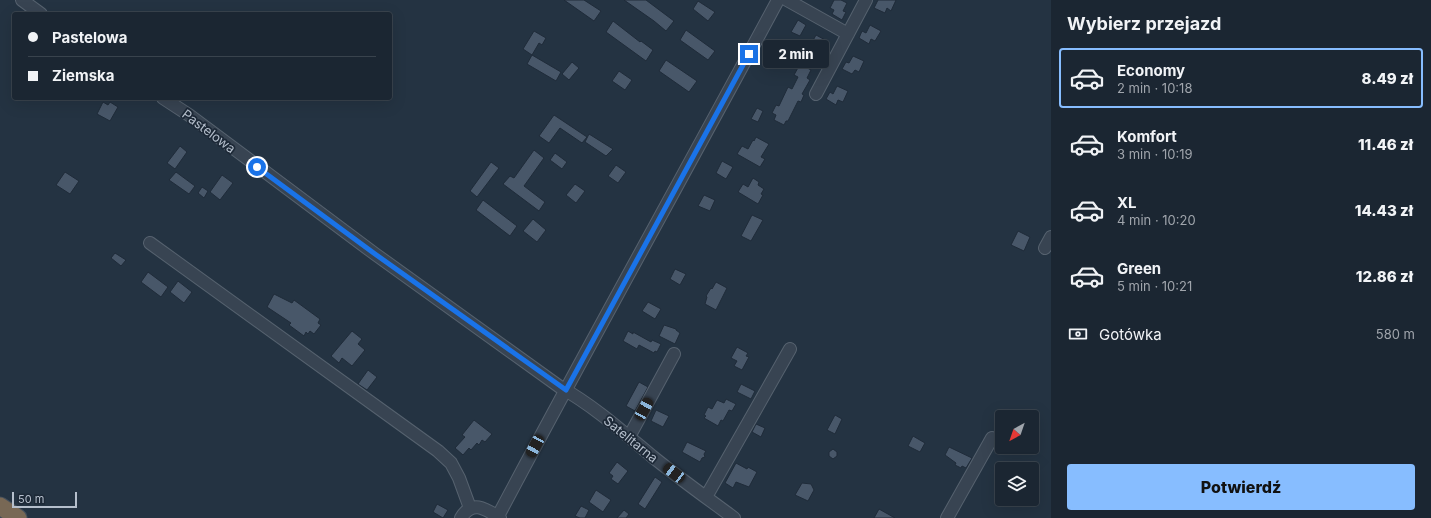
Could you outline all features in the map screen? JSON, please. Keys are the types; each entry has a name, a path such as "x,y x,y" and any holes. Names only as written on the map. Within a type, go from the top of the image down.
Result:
{"highway":[{"path":"0,506 18,518"}],"street":[{"path":"22,0 38,12"},
{"path":"461,518 464,512 470,508 477,507 484,508 498,517 778,0"},
{"path":"787,0 848,34"},
{"path":"816,94 866,0"},
{"name":"Pastelowa","path":"166,100 189,115 375,254 566,390"},
{"path":"150,242 343,379 438,451 451,463 459,478 470,508"},
{"path":"706,497 790,349"},
{"path":"629,437 674,354"},
{"name":"Satelitarna","path":"566,390 577,396 734,518"},
{"path":"947,518 992,438"}],"building":[{"path":"564,0 584,0 601,11 594,21"},
{"path":"624,0 646,0 674,21 666,31"},
{"path":"834,0 841,0 847,3 843,11 846,12 842,20 832,14 834,10 830,8"},
{"path":"878,0 896,0 891,11 887,8 885,13 874,8"},
{"path":"698,1 715,12 708,21 693,9"},
{"path":"798,20 806,25 800,36 791,32"},
{"path":"613,21 653,50 646,61 606,32"},
{"path":"870,25 881,31 875,41 871,39 869,44 859,38 862,31 866,33"},
{"path":"686,30 715,51 708,60 680,40"},
{"path":"534,31 546,38 542,45 539,43 532,55 523,49"},
{"path":"816,35 827,41 823,49 826,50 822,57 812,52 814,48 810,46"},
{"path":"532,55 561,72 556,81 527,64"},
{"path":"853,56 864,61 859,72 855,70 852,74 842,69 846,62 849,63"},
{"path":"666,60 697,81 689,92 659,71"},
{"path":"572,62 579,68 569,80 562,74"},
{"path":"800,64 811,70 807,78 810,80 802,94 804,95 801,102 798,101 788,121 786,121 784,125 774,120 776,115 772,113 776,105 779,106 788,87 792,89 798,77 794,75"},
{"path":"619,71 632,80 625,90 612,81"},
{"path":"837,86 848,91 843,102 838,100 836,105 826,99 830,92 833,94"},
{"path":"103,102 108,105 110,102 118,107 110,121 97,114"},
{"path":"757,108 763,111 758,122 751,119"},
{"path":"554,115 587,137 582,143 560,128 549,143 539,136"},
{"path":"589,134 613,149 606,156 585,142"},
{"path":"756,137 769,144 761,157 765,159 760,167 737,154 742,146 748,149"},
{"path":"180,146 187,152 175,169 167,163"},
{"path":"534,150 544,158 524,186 545,202 539,211 503,184 510,176 514,178"},
{"path":"555,153 567,162 562,169 550,160"},
{"path":"722,161 733,167 726,179 716,173"},
{"path":"491,162 499,168 477,197 470,191"},
{"path":"616,165 626,172 618,183 608,176"},
{"path":"65,172 79,181 70,194 56,185"},
{"path":"176,172 195,186 189,194 169,180"},
{"path":"222,175 233,183 220,200 210,192"},
{"path":"753,178 759,182 758,185 764,189 761,194 763,195 758,204 738,192 743,184 748,187"},
{"path":"575,184 585,191 576,203 566,195"},
{"path":"202,187 208,191 204,198 198,193"},
{"path":"704,195 715,200 710,211 698,206"},
{"path":"483,200 517,226 510,236 476,210"},
{"path":"752,215 763,220 751,241 741,236"},
{"path":"533,219 546,230 537,242 523,231"},
{"path":"1018,231 1030,237 1024,251 1011,245"},
{"path":"115,253 126,260 121,266 111,258"},
{"path":"675,269 686,274 680,285 670,279"},
{"path":"148,272 168,287 161,297 141,282"},
{"path":"178,281 192,292 184,303 170,292"},
{"path":"716,282 727,288 716,310 705,304 706,296"},
{"path":"274,294 292,303 294,300 320,319 318,323 321,325 314,334 310,331 308,334 306,332 304,336 289,325 291,323 267,307"},
{"path":"648,302 661,309 655,319 642,311"},
{"path":"664,325 676,329 680,333 675,344 659,336"},
{"path":"352,331 362,339 358,344 365,350 352,366 342,358 339,363 331,356"},
{"path":"628,331 633,334 633,332 651,342 652,340 661,344 657,352 655,351 654,353 639,345 637,349 623,341"},
{"path":"737,347 748,353 746,356 749,357 742,370 734,366 737,361 731,358"},
{"path":"368,370 377,377 367,390 358,384"},
{"path":"639,382 648,387 635,411 626,406"},
{"path":"741,384 755,391 751,399 737,392"},
{"path":"726,399 736,404 732,411 729,410 723,421 721,420 718,426 704,418 708,407 712,409 717,400 724,403"},
{"path":"656,410 669,416 663,427 651,421"},
{"path":"835,415 842,419 835,434 827,430"},
{"path":"474,420 492,434 485,442 482,440 479,445 477,443 471,450 469,448 463,455 455,448 465,437 462,435"},
{"path":"756,424 765,428 761,437 752,432"},
{"path":"913,436 925,443 920,452 908,446"},
{"path":"687,442 706,451 704,454 705,457 702,458 700,462 682,452"},
{"path":"949,447 972,458 966,468 962,466 961,468 955,465 956,463 945,455"},
{"path":"833,449 837,452 837,456 833,459 829,456 829,452"},
{"path":"617,462 628,471 618,484 611,479 613,476 609,473"},
{"path":"736,463 757,472 749,487 736,482 733,488 725,483"},
{"path":"655,477 662,482 645,509 638,504"},
{"path":"802,483 811,484 814,490 808,501 795,495"},
{"path":"596,490 611,500 603,512 589,502"},
{"path":"437,504 448,510 443,518 433,512"},
{"path":"581,506 589,510 585,518 575,516"},
{"path":"879,509 895,518 874,518"},
{"path":"624,510 629,514 626,518 617,518"}],"route":[{"path":"257,167 375,254 566,390 749,54"}]}
